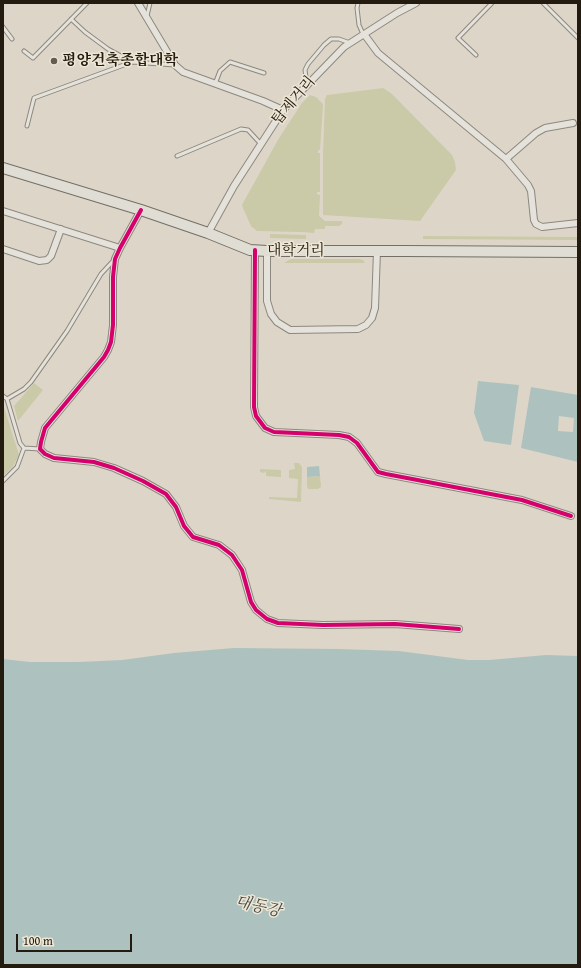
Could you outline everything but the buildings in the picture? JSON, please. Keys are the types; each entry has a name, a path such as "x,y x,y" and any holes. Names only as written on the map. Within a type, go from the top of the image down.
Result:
{"main road":[{"name":"대학거리","path":"3,168 141,210 208,233 247,249 266,251 578,252"}],"street":[{"path":"138,3 175,65 183,72 263,101 283,110"},
{"name":"탑제거리","path":"208,233 260,143 283,110 344,47 397,13 416,3"},
{"path":"364,34 378,53 506,159 528,185 531,191 534,220 536,224 542,227 578,223"},
{"path":"506,159 536,133 545,128 572,122"},
{"path":"141,210 115,259 113,277 113,325 111,342 108,350 104,357 45,428 40,449 45,454 54,458 94,462 114,468 143,481 166,494 176,507 184,526 194,537 218,545 232,555 242,570 251,602 256,610 267,619 278,623 322,625 395,624 459,629"},
{"path":"3,211 120,248"},
{"path":"3,249 39,261 46,260 51,256 62,229"},
{"path":"255,250 254,407 256,416 265,428 274,432 340,435 349,437 357,443 378,472 522,500 570,516"},
{"path":"266,251 267,301 271,314 277,322 290,330 358,328 366,325 372,318 375,308 377,251"}],"lane":[{"path":"24,51 33,58 87,3"},
{"path":"146,17 150,3"},
{"path":"358,3 357,8 359,25 364,34"},
{"path":"476,55 458,38 492,3"},
{"path":"543,3 578,38"},
{"path":"71,19 85,32 108,49 132,62"},
{"path":"3,27 12,39"},
{"path":"307,84 306,70 308,64 324,44 331,39 339,39 350,43"},
{"path":"27,126 34,98 132,62 175,65"},
{"path":"215,84 220,71 230,62 264,73"},
{"path":"177,156 241,129 248,130 260,143"},
{"path":"7,399 24,389 31,382 67,331 101,274 115,259"},
{"path":"3,396 7,399 20,443 24,448 40,449"},
{"path":"3,481 17,467 24,448"}],"green space":[{"path":"383,88 392,94 452,155 456,170 420,221 323,215 325,99 327,95"},
{"path":"310,95 316,97 323,104 320,150 318,150 318,153 320,153 320,192 317,192 317,194 320,195 319,216 325,221 342,221 342,224 339,226 325,226 325,229 315,229 314,233 257,231 251,226 242,206 243,203 279,138 302,103"},
{"path":"270,234 306,235 306,239 270,238"},
{"path":"423,236 578,237 578,240 423,239"},
{"path":"291,259 358,259 363,260 365,263 284,263"},
{"path":"34,383 43,390 18,421 14,406"},
{"path":"3,404 19,455 12,468 3,476"},
{"path":"294,463 299,463 302,467 301,502 269,499 269,497 297,498 298,479 289,478 289,470 295,469"},
{"path":"260,469 281,470 281,477 266,476 266,471 264,473 260,472"},
{"path":"320,476 321,487 318,489 308,489 307,477"}],"water":[{"path":"478,381 519,385 511,445 484,441 474,413"},
{"path":"531,387 578,395 578,462 521,448","holes":["559,416 574,418 573,432 558,431"]},
{"path":"319,466 320,476 307,477 307,467"},
{"name":"대동강","path":"234,648 399,651 468,660 489,660 546,655 578,656 578,965 3,965 3,659 30,662 122,660 174,653"}],"cycle path":[{"path":"141,210 115,259 113,277 113,325 111,342 108,350 104,357 45,428 40,449 45,454 54,458 94,462 114,468 143,481 166,494 176,507 184,526 193,537 219,545 232,555 242,570 251,602 256,610 267,619 278,623 323,625 395,624 459,629"},
{"path":"255,250 254,407 256,416 265,428 274,432 339,435 349,437 357,443 378,472 522,500 571,516"}],"place":[{"name":"평양건축종합대학","path":"54,61"}]}
